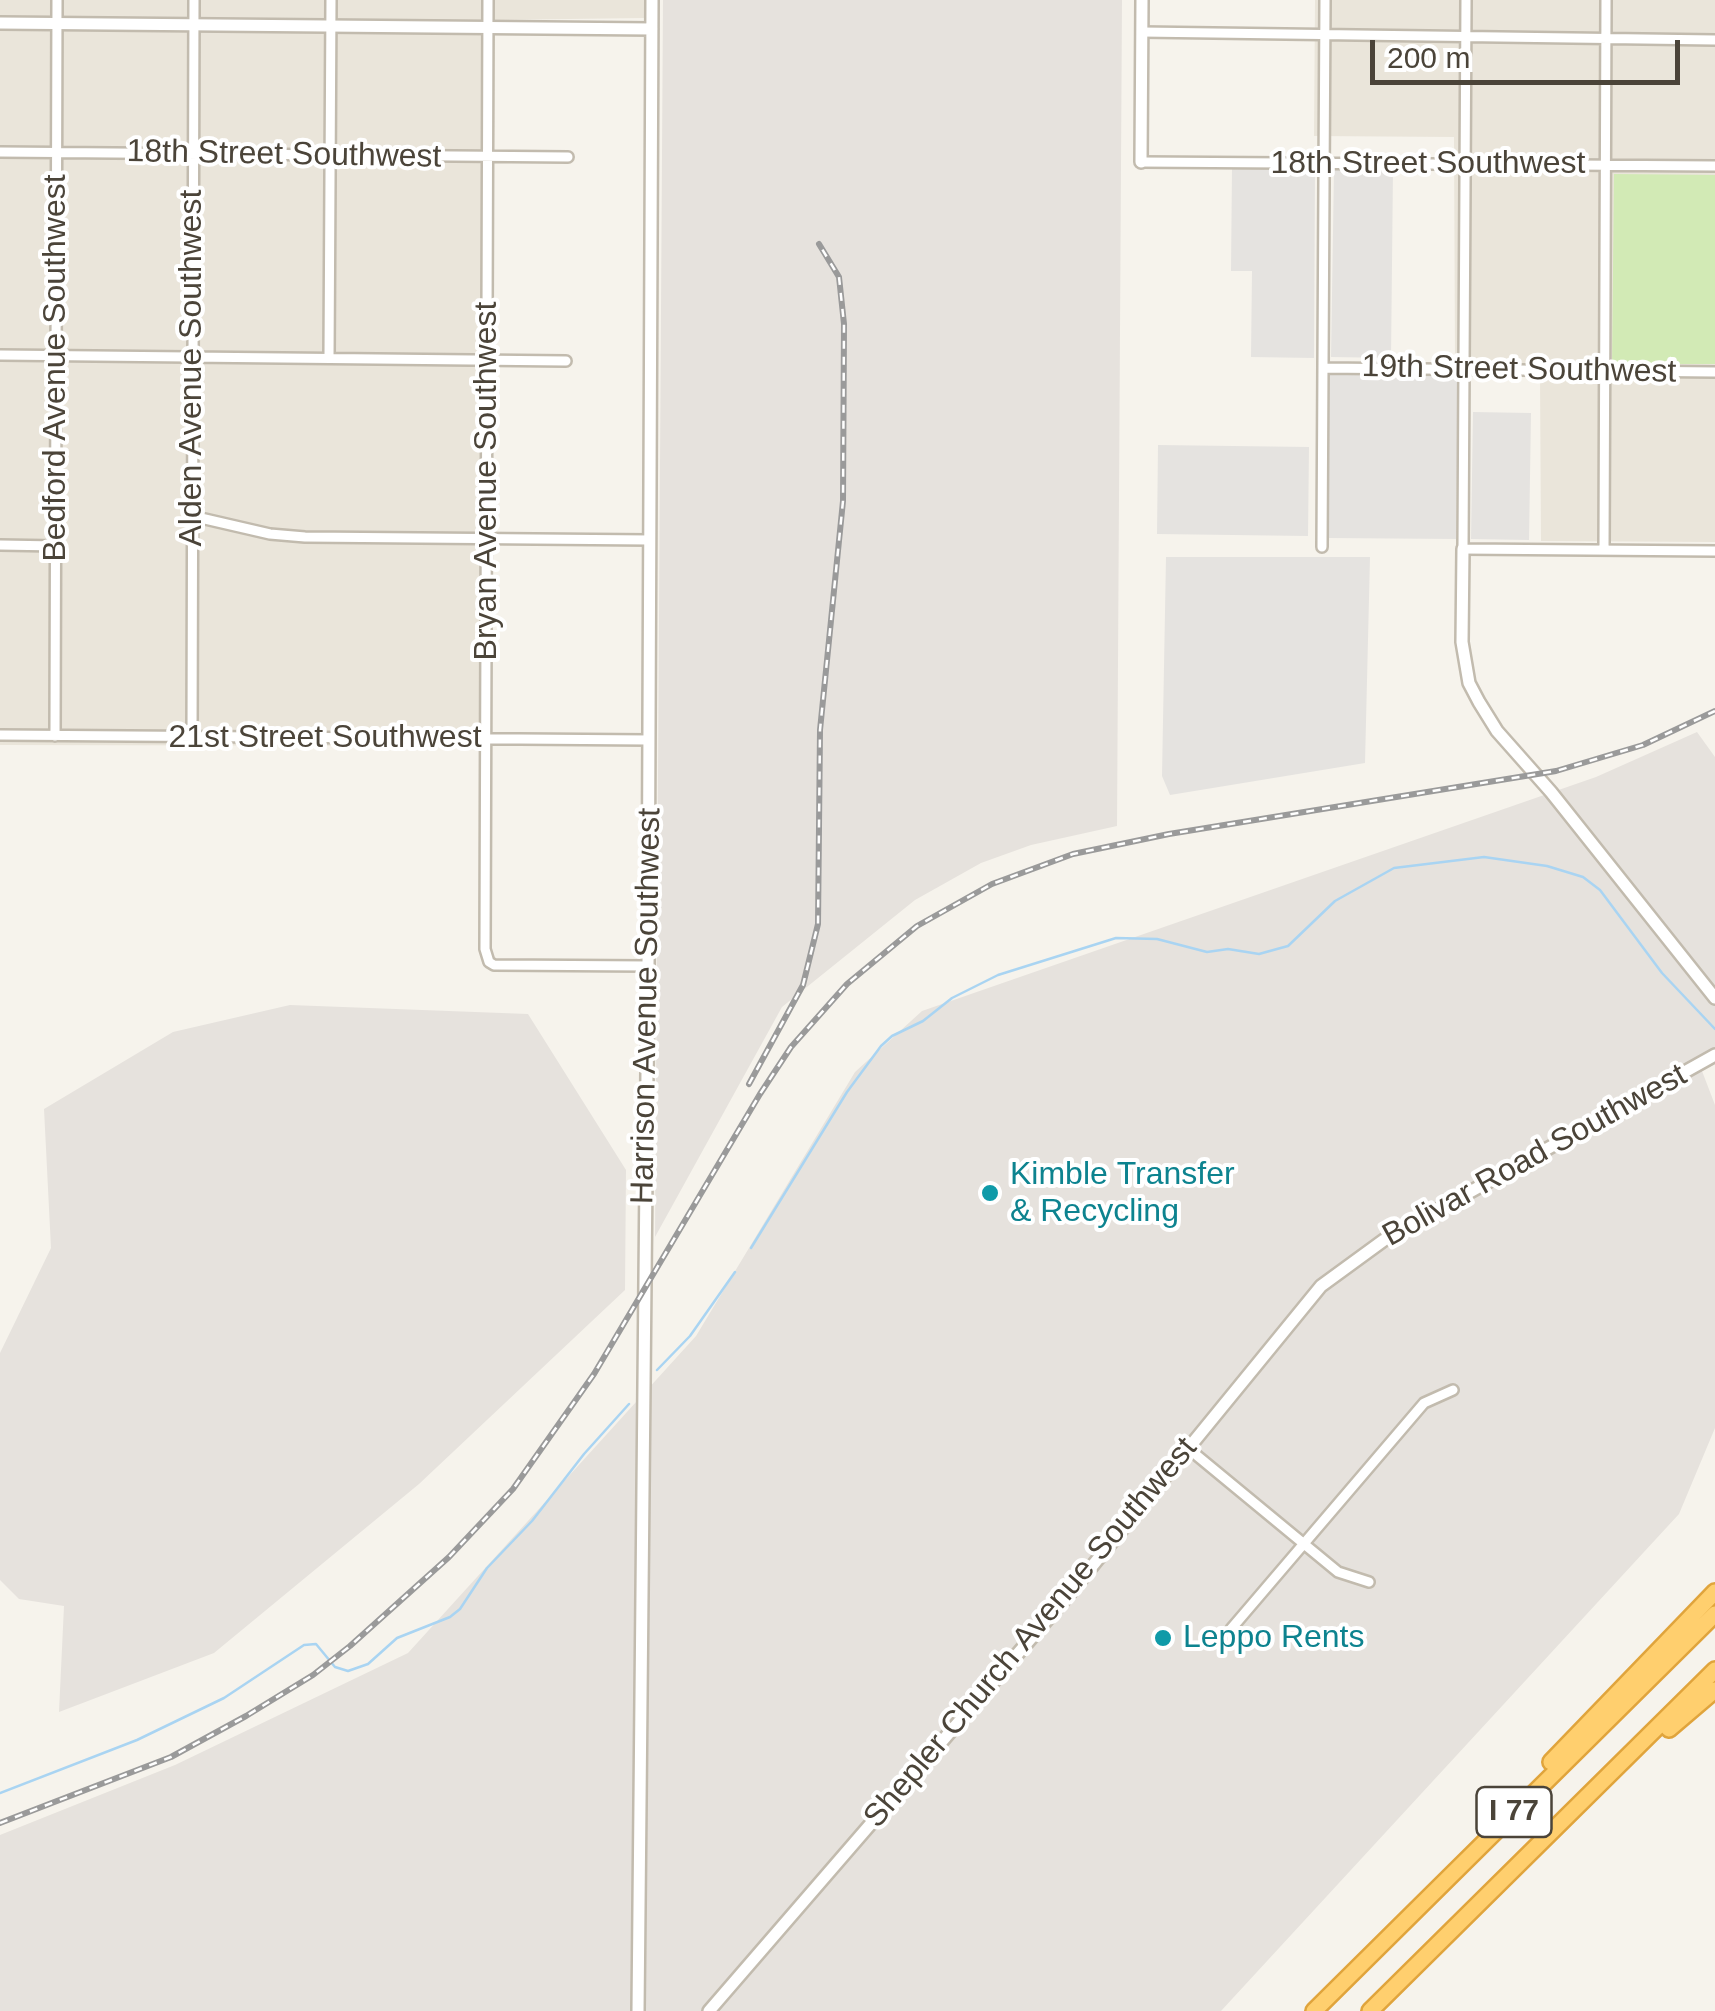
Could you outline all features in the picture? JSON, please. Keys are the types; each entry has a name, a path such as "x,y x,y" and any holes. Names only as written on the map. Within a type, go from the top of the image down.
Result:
{"highway":[{"path":"1391,1935 1460,1854 1715,1592"},
{"name":"I 77","path":"1314,2011 1715,1614"},
{"name":"I 77","path":"1370,2011 1715,1670"},
{"path":"1472,1910 1510,1884 1673,1725 1715,1690"}],"street":[{"name":"Bedford Avenue Southwest","path":"55,736 57,0"},
{"name":"Alden Avenue Southwest","path":"192,737 194,0"},
{"path":"329,358 331,0"},
{"name":"Bryan Avenue Southwest","path":"488,0 485,949 494,965 648,966"},
{"name":"Harrison Avenue Southwest","path":"638,2011 650,740 652,0"},
{"path":"1141,162 1142,0"},
{"path":"1322,546 1325,0"},
{"path":"1466,0 1462,642 1469,683 1497,731 1710,984 1715,998"},
{"path":"1604,550 1606,0"},
{"path":"0,23 652,30"},
{"path":"1142,32 1715,40"},
{"name":"18th Street Southwest","path":"0,152 568,158"},
{"name":"18th Street Southwest","path":"1141,162 1715,166"},
{"path":"0,355 566,361"},
{"name":"19th Street Southwest","path":"1323,368 1715,372"},
{"path":"192,516 270,534 650,540"},
{"path":"0,545 56,546"},
{"path":"1464,548 1715,551"},
{"name":"21st Street Southwest","path":"0,735 650,740"},
{"name":"Bolivar Road Southwest","path":"1355,1258 1715,1055"},
{"name":"Shepler Church Avenue Southwest","path":"709,2011 1071,1592 1301,1307 1355,1258"},
{"path":"1230,1629 1424,1402 1454,1390"},
{"path":"1189,1449 1338,1572 1369,1582"}],"shaded area":[{"path":"0,0 644,0 644,18 495,20 489,746 0,745"},
{"path":"663,0 1122,0 1117,826 1031,845 981,863 915,900 782,1007 655,1237"},
{"path":"1315,0 1715,0 1715,542 1541,541 1540,376 1455,362 1454,137 1314,136"},
{"path":"1232,168 1315,169 1314,358 1251,357 1252,271 1231,271"},
{"path":"1334,169 1393,169 1391,358 1331,357"},
{"path":"1329,373 1458,374 1456,539 1328,538"},
{"path":"1473,412 1531,413 1529,540 1471,539"},
{"path":"1158,445 1309,447 1308,536 1157,534"},
{"path":"1166,557 1370,557 1365,763 1170,795 1162,776"},
{"path":"1697,732 1715,757 1715,1064 1702,1071 1715,1105 1715,1428 1679,1514 1221,2011 0,2011 0,1835 175,1765 408,1653 696,1336 855,1072 922,1011 1596,777"},
{"path":"290,1005 528,1014 626,1170 625,1290 419,1484 214,1653 59,1712 64,1606 19,1599 0,1580 0,1353 51,1248 44,1109 173,1032"}],"green space":[{"path":"1614,174 1715,175 1715,364 1612,364"}],"waterway":[{"path":"751,1248 847,1092 881,1046 952,998 998,975 1116,938 1157,939 1207,952 1228,949 1259,954 1288,946 1335,901 1394,868 1484,857 1547,866 1583,877 1600,890 1662,973 1715,1029"},
{"path":"657,1370 690,1336 735,1272"},
{"path":"0,1793 137,1740 224,1698 304,1645 316,1644 335,1667 348,1671 368,1664 397,1638 450,1617 460,1609 487,1568 532,1521 629,1404"}],"railway":[{"path":"749,1084 803,985 818,924 820,730 843,501 844,324 839,277 819,244"},
{"path":"0,1823 171,1757 246,1716 313,1675 449,1557 513,1489 594,1374 791,1047 847,984 917,926 992,884 1073,854 1169,834 1556,771 1643,745 1715,711"}],"place":[{"name":"Kimble Transfer & Recycling","path":"990,1193"},
{"name":"Leppo Rents","path":"1163,1638"}]}
